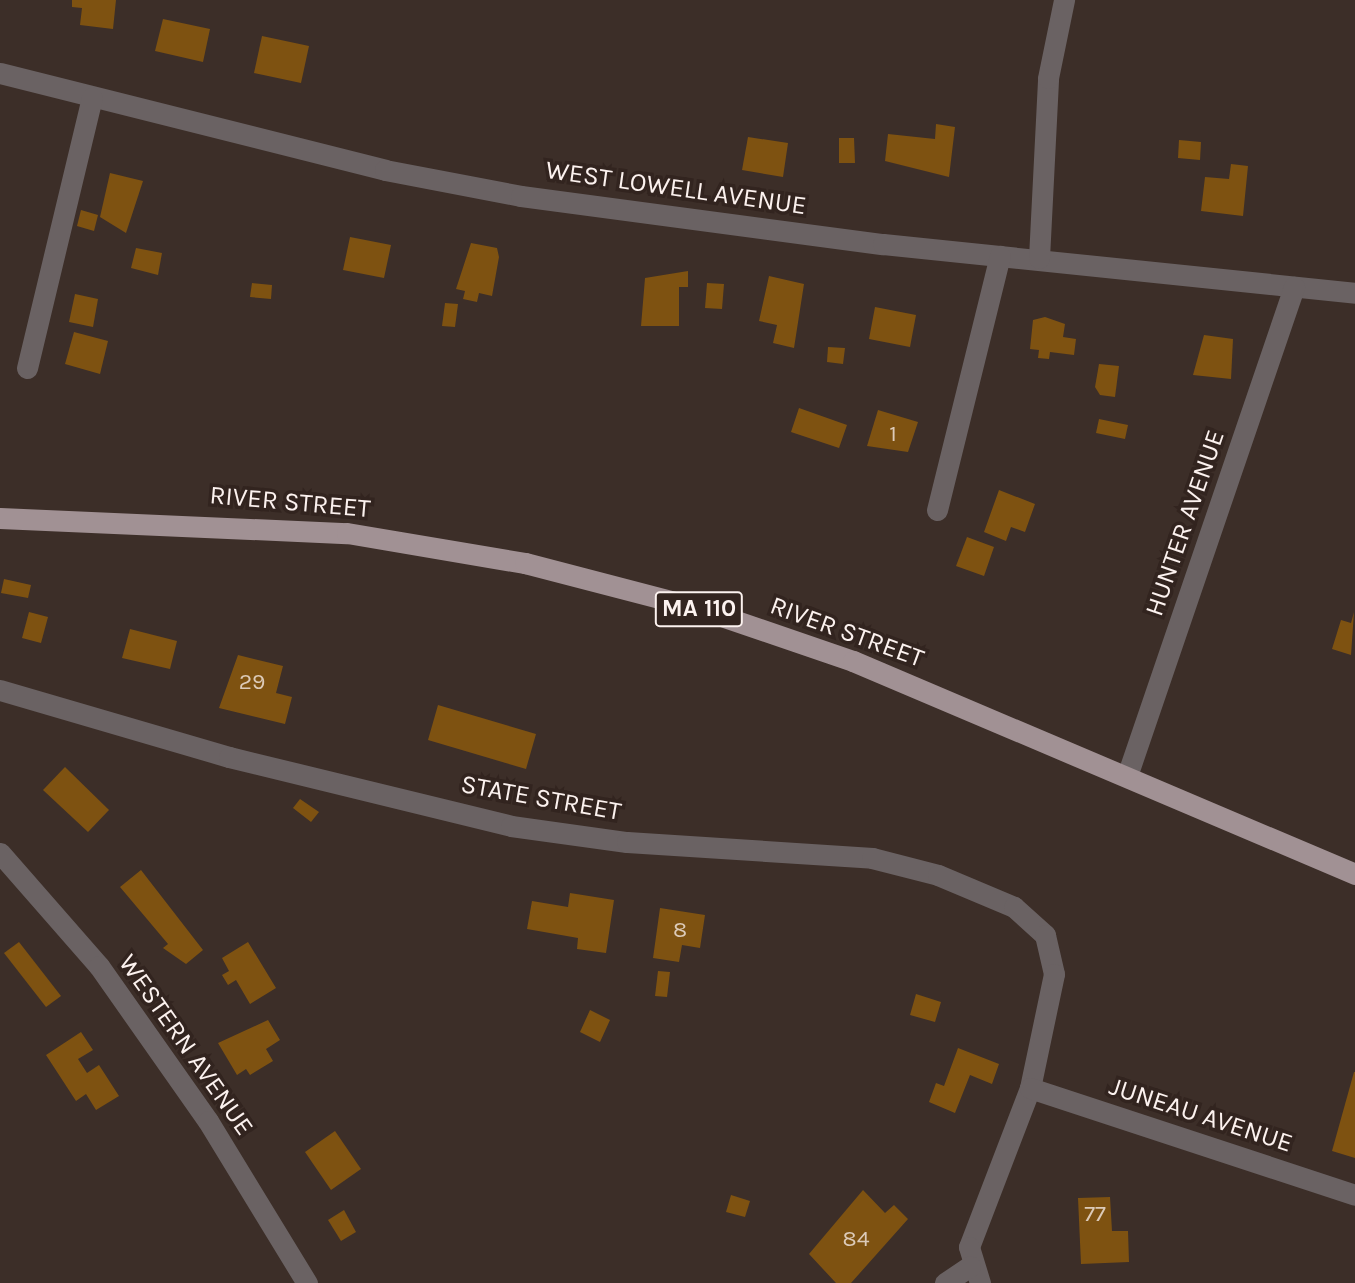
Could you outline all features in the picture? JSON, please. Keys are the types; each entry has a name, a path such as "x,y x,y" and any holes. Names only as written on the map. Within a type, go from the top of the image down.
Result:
{"main road":[{"name":"RIVER STREET","path":"0,518 347,533 525,563 701,609 853,661 1355,874"}],"street":[{"path":"1039,258 1048,78 1064,0"},
{"name":"WEST LOWELL AVENUE","path":"0,73 92,98 455,185 1000,256 1355,293"},
{"path":"27,368 92,98"},
{"path":"937,510 1000,256"},
{"name":"HUNTER AVENUE","path":"1127,776 1294,287"},
{"name":"STATE STREET","path":"0,691 229,757 511,826 627,842 846,855 938,875 1034,921 1051,953 1051,997 1030,1088 969,1247 975,1274"},
{"name":"WESTERN AVENUE","path":"0,853 107,977 208,1121 307,1283"},
{"name":"JUNEAU AVENUE","path":"1030,1088 1355,1195"},
{"path":"945,1283 975,1274"}],"building":[{"path":"72,0 116,0 113,29 80,25 82,8 72,7"},
{"path":"163,19 210,29 203,62 155,51"},
{"path":"262,36 309,46 301,83 254,73"},
{"path":"936,124 955,127 949,177 885,161 888,134 935,139"},
{"path":"748,137 788,143 783,177 742,170"},
{"path":"839,138 854,138 855,163 839,163"},
{"path":"1179,140 1201,142 1200,160 1178,158"},
{"path":"1231,164 1248,166 1243,216 1201,211 1205,177 1229,179"},
{"path":"110,173 143,181 126,233 100,217"},
{"path":"81,210 98,215 94,231 77,226"},
{"path":"350,237 391,245 384,278 343,270"},
{"path":"471,243 497,248 499,257 492,296 479,293 477,302 463,299 465,291 456,289"},
{"path":"136,248 162,253 158,275 131,268"},
{"path":"688,271 688,287 679,287 679,326 641,326 645,278"},
{"path":"769,276 804,284 794,348 773,343 777,325 759,321"},
{"path":"252,283 272,285 271,299 250,297"},
{"path":"707,283 724,284 722,309 705,308"},
{"path":"75,294 98,299 93,327 69,322"},
{"path":"445,303 458,304 455,327 442,326"},
{"path":"875,307 916,315 910,347 869,339"},
{"path":"1045,317 1065,324 1063,337 1076,339 1074,355 1050,352 1049,359 1038,358 1039,350 1030,349 1033,320"},
{"path":"74,332 108,341 100,374 65,364"},
{"path":"1204,335 1233,339 1231,379 1193,375"},
{"path":"828,347 845,348 843,364 827,362"},
{"path":"1099,364 1119,366 1115,397 1100,395 1095,387"},
{"path":"799,408 847,425 839,448 791,432"},
{"path":"878,410 918,422 908,452 867,446"},
{"path":"1099,419 1128,425 1125,439 1096,433"},
{"path":"999,490 1035,504 1025,532 1011,527 1006,541 984,532"},
{"path":"967,537 994,547 984,576 956,566"},
{"path":"4,579 31,585 28,598 1,593"},
{"path":"29,612 48,617 41,643 22,638"},
{"path":"1354,612 1351,655 1332,649 1341,620 1351,623"},
{"path":"130,629 177,641 170,669 122,658"},
{"path":"238,655 283,666 276,693 292,697 285,724 219,708"},
{"path":"438,705 536,734 526,769 428,740"},
{"path":"65,767 109,810 88,832 43,790"},
{"path":"300,799 319,812 311,822 293,808"},
{"path":"141,870 203,950 186,964 163,948 168,944 120,887"},
{"path":"570,893 614,900 606,953 577,949 578,938 527,929 532,901 568,907"},
{"path":"660,908 705,915 700,948 682,945 679,962 653,958"},
{"path":"19,942 61,996 46,1007 4,953"},
{"path":"248,942 276,988 250,1004 236,980 228,985 222,975 229,971 222,958"},
{"path":"658,971 670,972 667,997 655,996"},
{"path":"916,994 941,1002 935,1022 910,1015"},
{"path":"590,1010 610,1020 600,1042 580,1032"},
{"path":"268,1020 280,1040 266,1049 273,1061 250,1075 246,1069 237,1075 218,1043"},
{"path":"81,1032 93,1050 78,1059 87,1073 99,1065 119,1096 96,1110 86,1094 76,1101 46,1055"},
{"path":"958,1048 999,1064 992,1084 970,1075 955,1113 929,1102 936,1083 944,1086"},
{"path":"1355,1072 1355,1158 1332,1151"},
{"path":"335,1131 361,1169 331,1190 305,1152"},
{"path":"863,1190 885,1213 894,1205 908,1219 851,1283 836,1283 809,1254"},
{"path":"731,1195 750,1201 745,1217 726,1212"},
{"path":"1110,1197 1112,1231 1128,1231 1129,1262 1081,1264 1078,1198"},
{"path":"344,1210 356,1232 341,1241 328,1220"}]}
